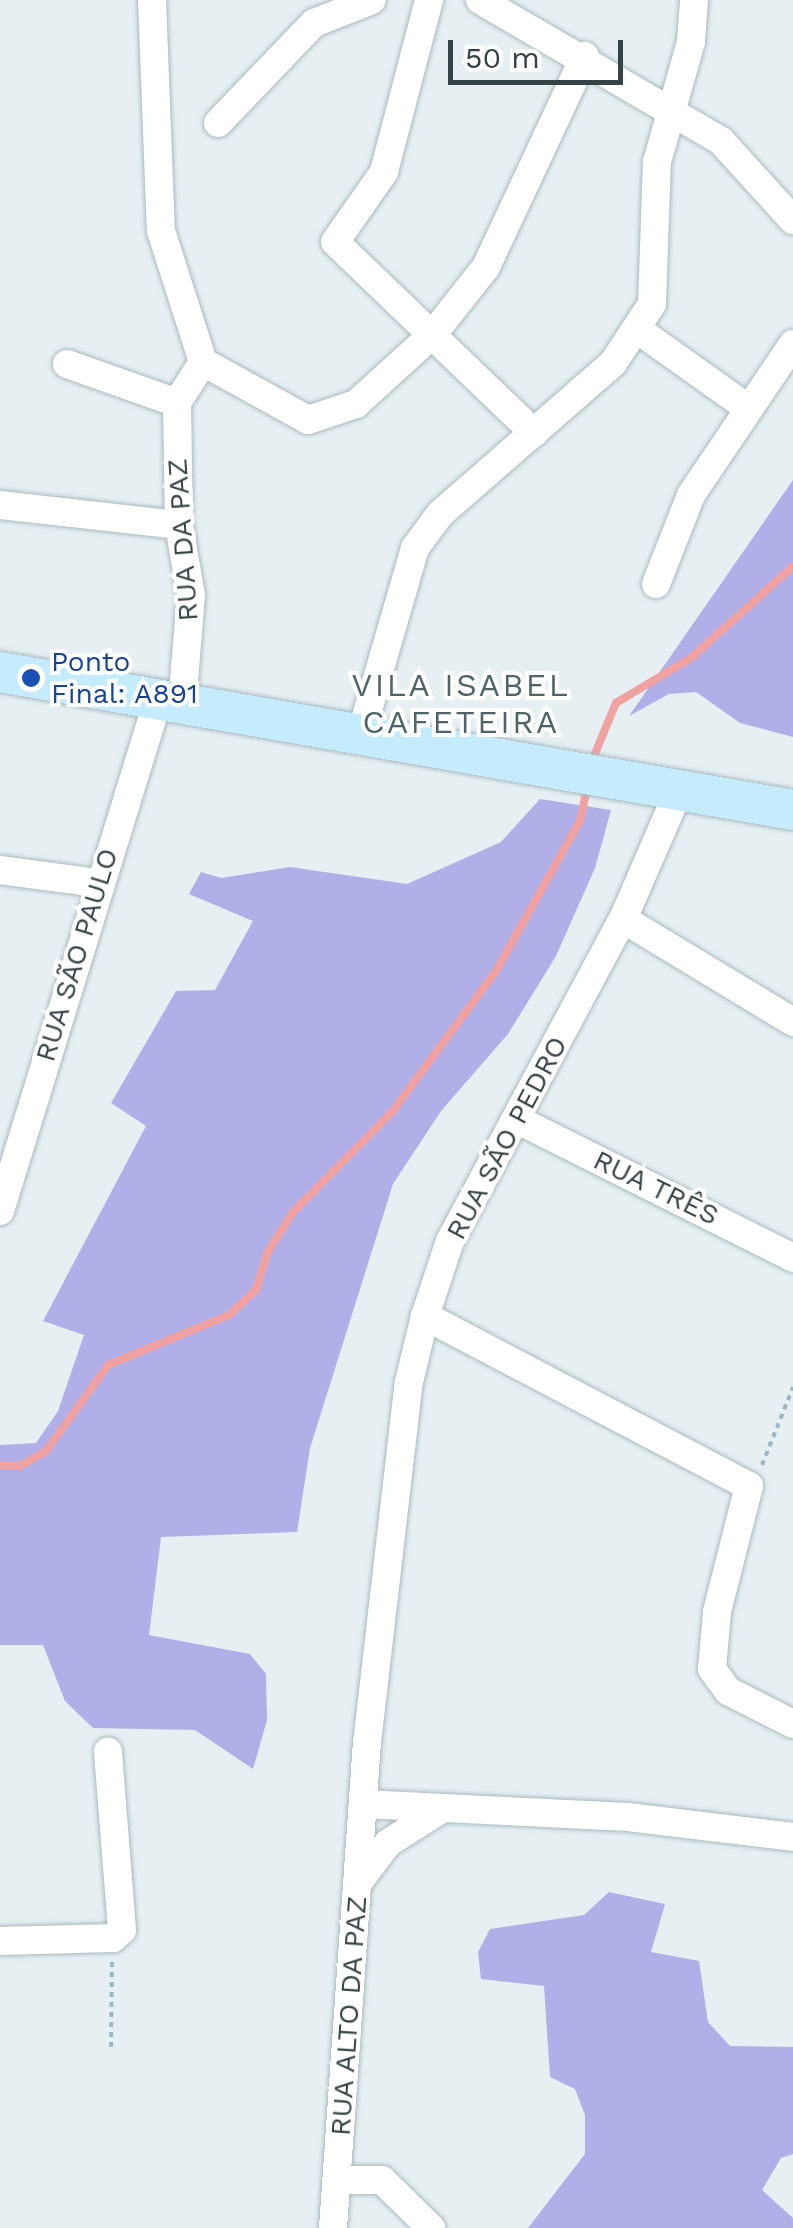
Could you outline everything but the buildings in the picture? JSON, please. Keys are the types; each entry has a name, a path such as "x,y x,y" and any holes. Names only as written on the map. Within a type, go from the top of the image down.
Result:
{"street":[{"path":"152,0 161,231 202,362 308,420 356,404 433,334 486,268 585,56"},
{"path":"218,123 314,23 372,0"},
{"path":"429,0 384,172 336,242 534,433"},
{"path":"480,0 585,56 721,142 793,220"},
{"path":"360,734 414,548 440,514 534,433 638,330 652,304 652,214 668,108 691,42 694,0"},
{"path":"638,330 749,410"},
{"path":"656,584 691,495 793,344"},
{"path":"67,364 178,403 202,362"},
{"name":"RUA DA PAZ","path":"170,703 191,594 179,525 178,403"},
{"path":"0,504 179,525"},
{"path":"0,672 793,810"},
{"name":"RUA SÃO PAULO","path":"0,1211 98,883 170,703"},
{"name":"RUA SÃO PEDRO","path":"362,1804 409,1382 424,1316 450,1240 623,919 679,790"},
{"path":"0,870 98,883"},
{"path":"623,919 793,1022"},
{"name":"RUA TRÊS","path":"518,1120 793,1258"},
{"path":"424,1316 749,1486 717,1612 712,1668 728,1692 793,1724"},
{"path":"0,1941 113,1938 124,1919 108,1752"},
{"path":"362,1804 628,1817 793,1837"},
{"name":"RUA ALTO DA PAZ","path":"332,2228 360,1882 374,1840 362,1804"},
{"path":"374,1840 440,1810"},
{"path":"337,2180 382,2180 431,2228"}],"path":[{"path":"749,1486 793,1387"},
{"path":"110,2047 113,1938"}],"shaded area":[{"path":"793,480 793,737 740,723 696,692 669,694 629,716"},
{"path":"540,799 611,810 595,868 556,956 508,1034 441,1111 393,1184 310,1448 297,1532 161,1537 149,1635 250,1654 266,1674 267,1720 253,1769 195,1730 93,1728 65,1701 43,1645 0,1645 0,1445 36,1443 58,1411 84,1335 43,1321 146,1126 111,1103 176,991 215,990 253,921 189,894 201,872 221,878 290,867 407,884 501,842"},
{"path":"609,1892 665,1904 651,1952 699,1961 708,2022 730,2046 793,2047 793,2154 781,2158 762,2190 793,2218 793,2228 528,2228 585,2154 585,2115 575,2089 550,2077 544,1986 481,1979 478,1952 490,1929 584,1915"}],"waterway":[{"path":"594,756 616,703 691,658 793,566"},
{"path":"0,1465 20,1466 46,1451 108,1365 229,1315 256,1290 267,1253 293,1212 392,1112 496,971 580,821 586,793"}],"place":[{"name":"Ponto Final: A891","path":"31,678"}],"district":[{"name":"VILA ISABEL CAFETEIRA","path":"461,704"}]}
